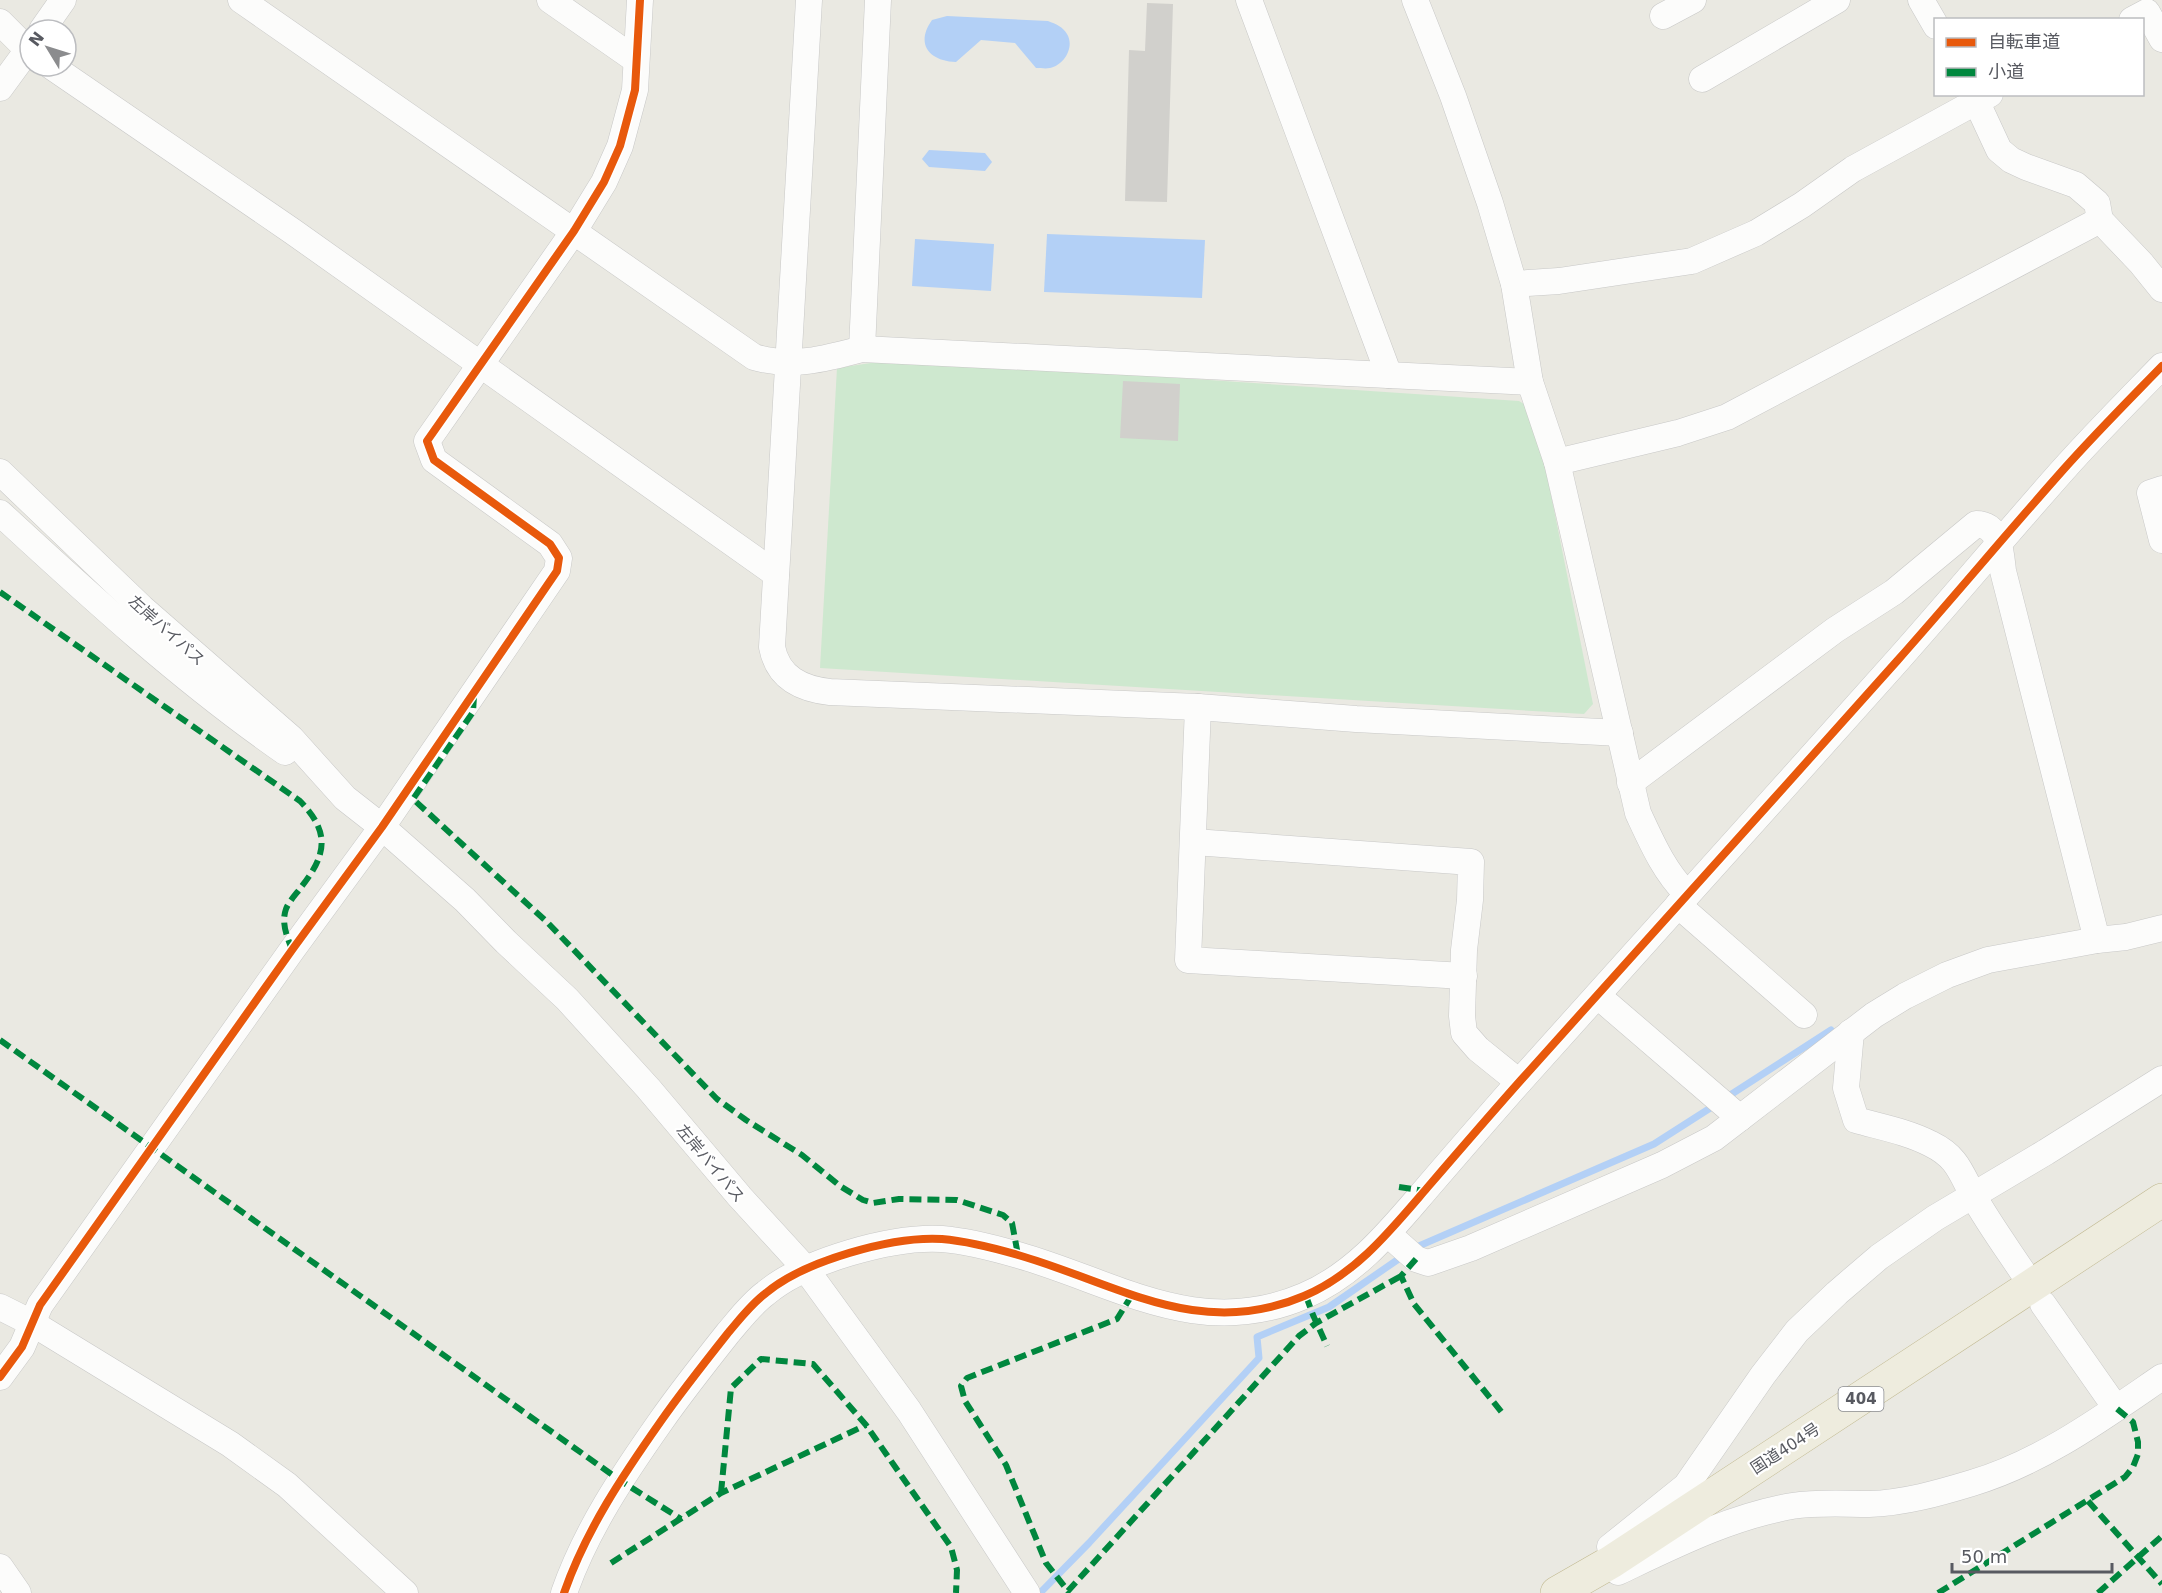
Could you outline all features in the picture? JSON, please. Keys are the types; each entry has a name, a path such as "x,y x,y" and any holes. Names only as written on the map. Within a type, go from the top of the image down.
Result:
{"highway":[{"name":"国道404号","path":"1557,1593 1611,1562 2162,1200"}],"street":[{"path":"51,18 63,0"},
{"path":"241,0 754,357 775,363 789,362 827,359 862,349 1530,382"},
{"path":"550,0 636,60"},
{"path":"0,1377 22,1347 40,1305 382,827 557,571 559,558 550,544 434,460 427,441 574,231 604,182 620,146 635,90 640,0"},
{"path":"809,0 772,647 774,661 786,676 815,690 1198,707 1356,719 1620,733"},
{"path":"862,349 878,0"},
{"path":"1250,0 1389,375"},
{"path":"1415,0 1453,96 1514,284 1530,382 1557,462 1638,813 1658,857 1683,899 1804,1015"},
{"path":"1663,16 1693,0"},
{"path":"1702,79 1837,0"},
{"path":"1921,0 1934,24"},
{"path":"2136,18 2147,12 2162,39"},
{"path":"0,22 18,35"},
{"path":"0,88 18,64"},
{"path":"69,78 292,231 776,574"},
{"path":"1514,284 1559,281 1692,261 1756,233 1802,205 1852,169 1980,97 1999,150 2011,160 2026,167 2076,185 2097,203 2100,220 2162,289"},
{"path":"1557,462 1678,432 1727,417 2100,220"},
{"path":"564,1593 575,1563 599,1515 685,1387 745,1313 763,1295 805,1268 890,1243 912,1239 945,1239 1018,1255 1115,1290 1165,1304 1208,1313 1237,1314 1257,1311 1306,1296 1348,1272 1388,1234 1519,1082 2000,544 2065,468 2162,366"},
{"name":"左岸バイパス","path":"0,472 142,608 291,738 334,787"},
{"path":"2162,489 2150,493 2162,540"},
{"name":"左岸バイパス","path":"0,513 128,628 190,680 253,730 334,787 382,827 465,900 567,999 805,1268 909,1411 1027,1593"},
{"path":"1630,783 1835,630 1894,592 1976,524 1983,524 1993,532 2000,544 2003,571 2097,940"},
{"path":"1198,707 1188,960 1464,976"},
{"path":"1194,842 1471,862 1470,900 1464,950 1462,1016 1464,1033 1478,1049 1519,1082"},
{"path":"1388,1234 1416,1259 1428,1263 1442,1259 1662,1165 1714,1138 1874,1015 1947,975 1988,960 2097,940 2126,937 2162,928"},
{"path":"1598,996 1740,1118"},
{"path":"1851,1032 1846,1088 1856,1120 1932,1144 1949,1156 1963,1172 1973,1196 2022,1271"},
{"path":"1542,1593 1610,1547 1686,1486 1763,1375 1797,1331 1879,1257 1935,1218 2162,1079"},
{"path":"2043,1304 2116,1408"},
{"path":"0,1307 32,1323 230,1444 287,1485 405,1593"},
{"path":"1574,1593 1718,1525 1753,1514 1795,1506 1871,1504 1904,1500 1974,1483 2010,1469 2062,1443 2162,1377"},
{"path":"0,1567 18,1593"}],"green space":[{"path":"898,359 1519,401 1534,410 1593,704 1584,714 820,668 837,368"}],"water":[{"path":"947,16 1048,21 1065,32 1069,39 1069,50 1064,59 1055,66 1036,68 1015,43 981,40 956,62 947,61 932,55 925,44 925,37 932,20"},
{"path":"929,150 985,153 992,162 985,171 929,167 922,159"},
{"path":"1047,234 1205,240 1202,298 1044,292"},
{"path":"915,239 994,244 991,291 912,286"}],"building":[{"path":"1147,3 1173,4 1167,202 1125,201 1129,50 1145,51"},
{"path":"1123,381 1180,384 1178,441 1120,438"}],"waterway":[{"path":"1724,1099 1831,1030"},
{"path":"1412,1249 1654,1144 1715,1105"},
{"path":"1040,1593 1259,1358 1257,1337 1329,1307 1403,1256"}],"marked path":[{"path":"0,592 300,801 310,812 322,843 316,864 286,909 284,924 292,950"},
{"path":"474,696 473,712 413,799 547,922 717,1099 802,1155 840,1186 863,1200 873,1203 899,1199 957,1200 1003,1215 1012,1223 1018,1255"},
{"path":"0,1040 621,1481 681,1519"},
{"path":"1399,1187 1425,1191"},
{"path":"1416,1259 1401,1276 1414,1304 1504,1415"},
{"path":"1132,1295 1117,1319 967,1378 961,1386 965,1401 1006,1465 1046,1563 1068,1591 1299,1336 1316,1323 1401,1276"},
{"path":"1306,1296 1327,1346"},
{"path":"721,1493 731,1388 761,1359 813,1364 866,1425 951,1547 957,1570 956,1593"},
{"path":"1938,1593 2125,1477 2133,1467 2138,1454 2138,1442 2133,1422 2116,1408"},
{"path":"611,1563 721,1493 866,1425"},
{"path":"2088,1501 2162,1584"},
{"path":"2098,1593 2162,1536"}],"cycle path":[{"path":"0,1377 22,1347 40,1305 382,827 557,571 559,558 550,544 434,460 427,441 574,231 604,182 620,146 635,90 640,0"},
{"path":"564,1593 583,1547 619,1483 669,1410 711,1355 741,1317 761,1297 782,1281 825,1261 874,1246 922,1239 951,1240 1018,1255 1158,1303 1193,1310 1229,1313 1266,1308 1304,1296 1340,1276 1372,1250 1400,1220 1521,1080 1897,661 2063,470 2162,366"}]}
